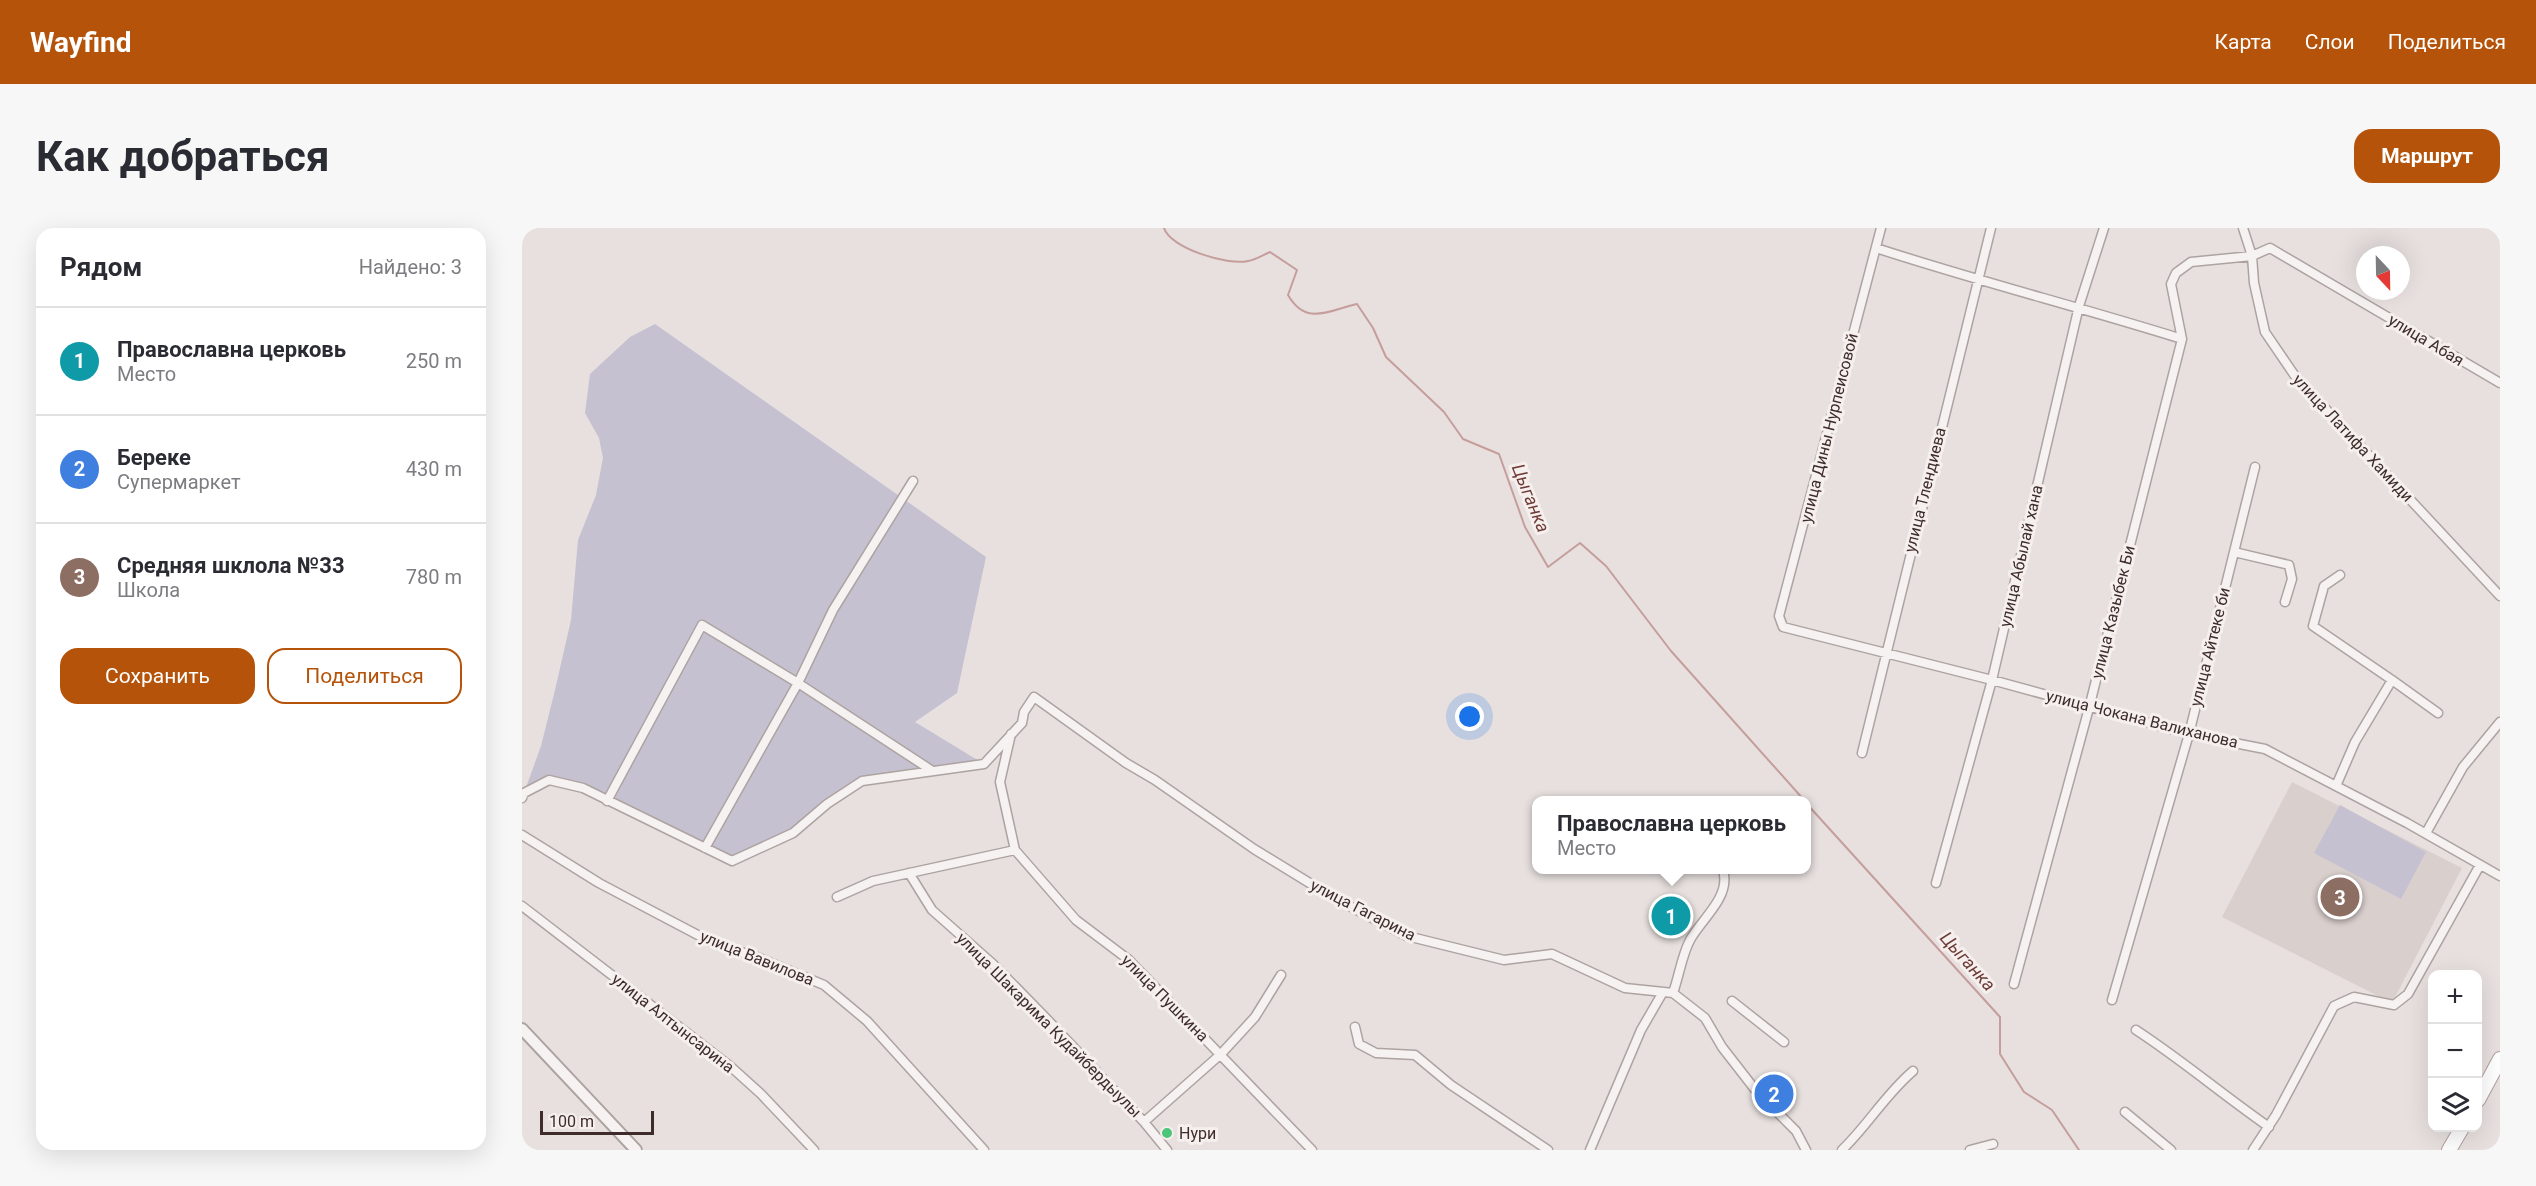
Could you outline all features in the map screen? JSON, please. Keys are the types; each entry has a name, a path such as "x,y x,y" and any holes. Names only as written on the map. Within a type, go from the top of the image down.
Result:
{"main road":[{"path":"2482,1093 2500,1059"},
{"path":"2449,1150 2460,1132"}],"street":[{"name":"улица Дины Нурпеисовой","path":"1783,627 1779,616 1881,228"},
{"name":"улица Тлендиева","path":"1862,753 1991,228"},
{"name":"улица Абылай хана","path":"1936,883 1992,680 2079,306 2104,228"},
{"path":"2243,228 2252,256"},
{"path":"1876,248 1977,281 2079,306 2182,339"},
{"name":"улица Абая","path":"2252,256 2270,248 2500,383"},
{"name":"улица Казыбек Би","path":"2014,984 2089,708 2182,339 2171,284 2176,273 2191,262 2252,256"},
{"name":"улица Латифа Хамиди","path":"2252,256 2254,283 2265,332 2295,376 2500,596"},
{"name":"улица Айтеке би","path":"2112,1000 2189,734 2255,467"},
{"path":"705,848 798,683 833,610 913,481"},
{"path":"2234,552 2289,565 2292,579 2285,602"},
{"path":"2340,575 2324,586 2313,626 2438,713"},
{"path":"607,801 702,625 798,683 931,770"},
{"name":"улица Чокана Валиханова","path":"1783,627 1992,680 2189,734 2265,749 2426,833 2500,876"},
{"path":"2336,786 2355,742 2392,680"},
{"name":"улица Гагарина","path":"1012,733 1022,723 1024,712 1034,697 1126,763 1155,780 1254,849 1334,898 1407,936 1504,960 1552,954 1625,988 1668,993"},
{"path":"2426,833 2463,767 2500,722"},
{"path":"522,798 524,793 549,780 583,788 732,861 793,833 827,804 862,781 984,764 1012,733"},
{"name":"улица Пушкина","path":"1012,733 1000,782 1015,850 1076,920 1129,960 1312,1150"},
{"name":"улица Вавилова","path":"522,835 599,883 713,943 757,957 824,985 867,1021 984,1150"},
{"path":"837,897 873,881 1015,850"},
{"path":"2253,1150 2269,1127 2334,1006 2354,997 2394,1005 2408,994 2480,865"},
{"name":"улица Шакарима Кудайбердыулы","path":"909,873 932,910 993,964 1144,1122 1167,1150"},
{"path":"1590,1150 1641,1030 1668,993 1689,941 1721,895 1726,884 1724,875"},
{"name":"улица Алтынсарина","path":"522,906 730,1066 761,1094 814,1150"},
{"path":"1144,1122 1221,1054 1255,1017 1281,975"},
{"path":"1668,993 1705,1018 1722,1047 1757,1092 1796,1131 1806,1150"},
{"path":"1732,1001 1784,1042"},
{"path":"1355,1027 1359,1044 1377,1053 1415,1055 1451,1085 1548,1150"},
{"path":"522,1029 636,1150"},
{"path":"2136,1030 2171,1053 2219,1092 2269,1127"},
{"path":"1842,1150 1858,1135 1889,1092 1913,1071"},
{"path":"2125,1112 2172,1150"},
{"path":"1970,1150 1993,1144"}],"shaded area":[{"path":"655,324 986,557 957,693 915,722 984,764 862,781 793,833 732,861 583,788 549,780 524,793 541,746 555,690 571,620 578,540 596,495 603,458 599,438 585,413 590,374 630,337"},
{"path":"2292,782 2462,868 2392,1003 2222,917"},
{"path":"2340,805 2426,852 2401,899 2314,853"}],"waterway":[{"name":"Цыганка","path":"1164,228 1169,235 1188,249 1227,261 1248,261 1270,252 1297,270 1288,295 1302,310 1318,314 1357,304 1373,328 1386,357 1444,412 1463,439 1499,454 1525,527 1548,567 1580,543 1606,566 1671,651 1800,796"},
{"name":"Цыганка","path":"1811,809 2000,1017 2000,1054 2024,1092 2052,1110 2079,1150"}],"place":[{"name":"Средняя шклола №33","path":"2340,897"},
{"name":"Православна церковь","path":"1671,916"},
{"name":"Береке","path":"1774,1094"},
{"name":"Нури","path":"1167,1133"}]}
